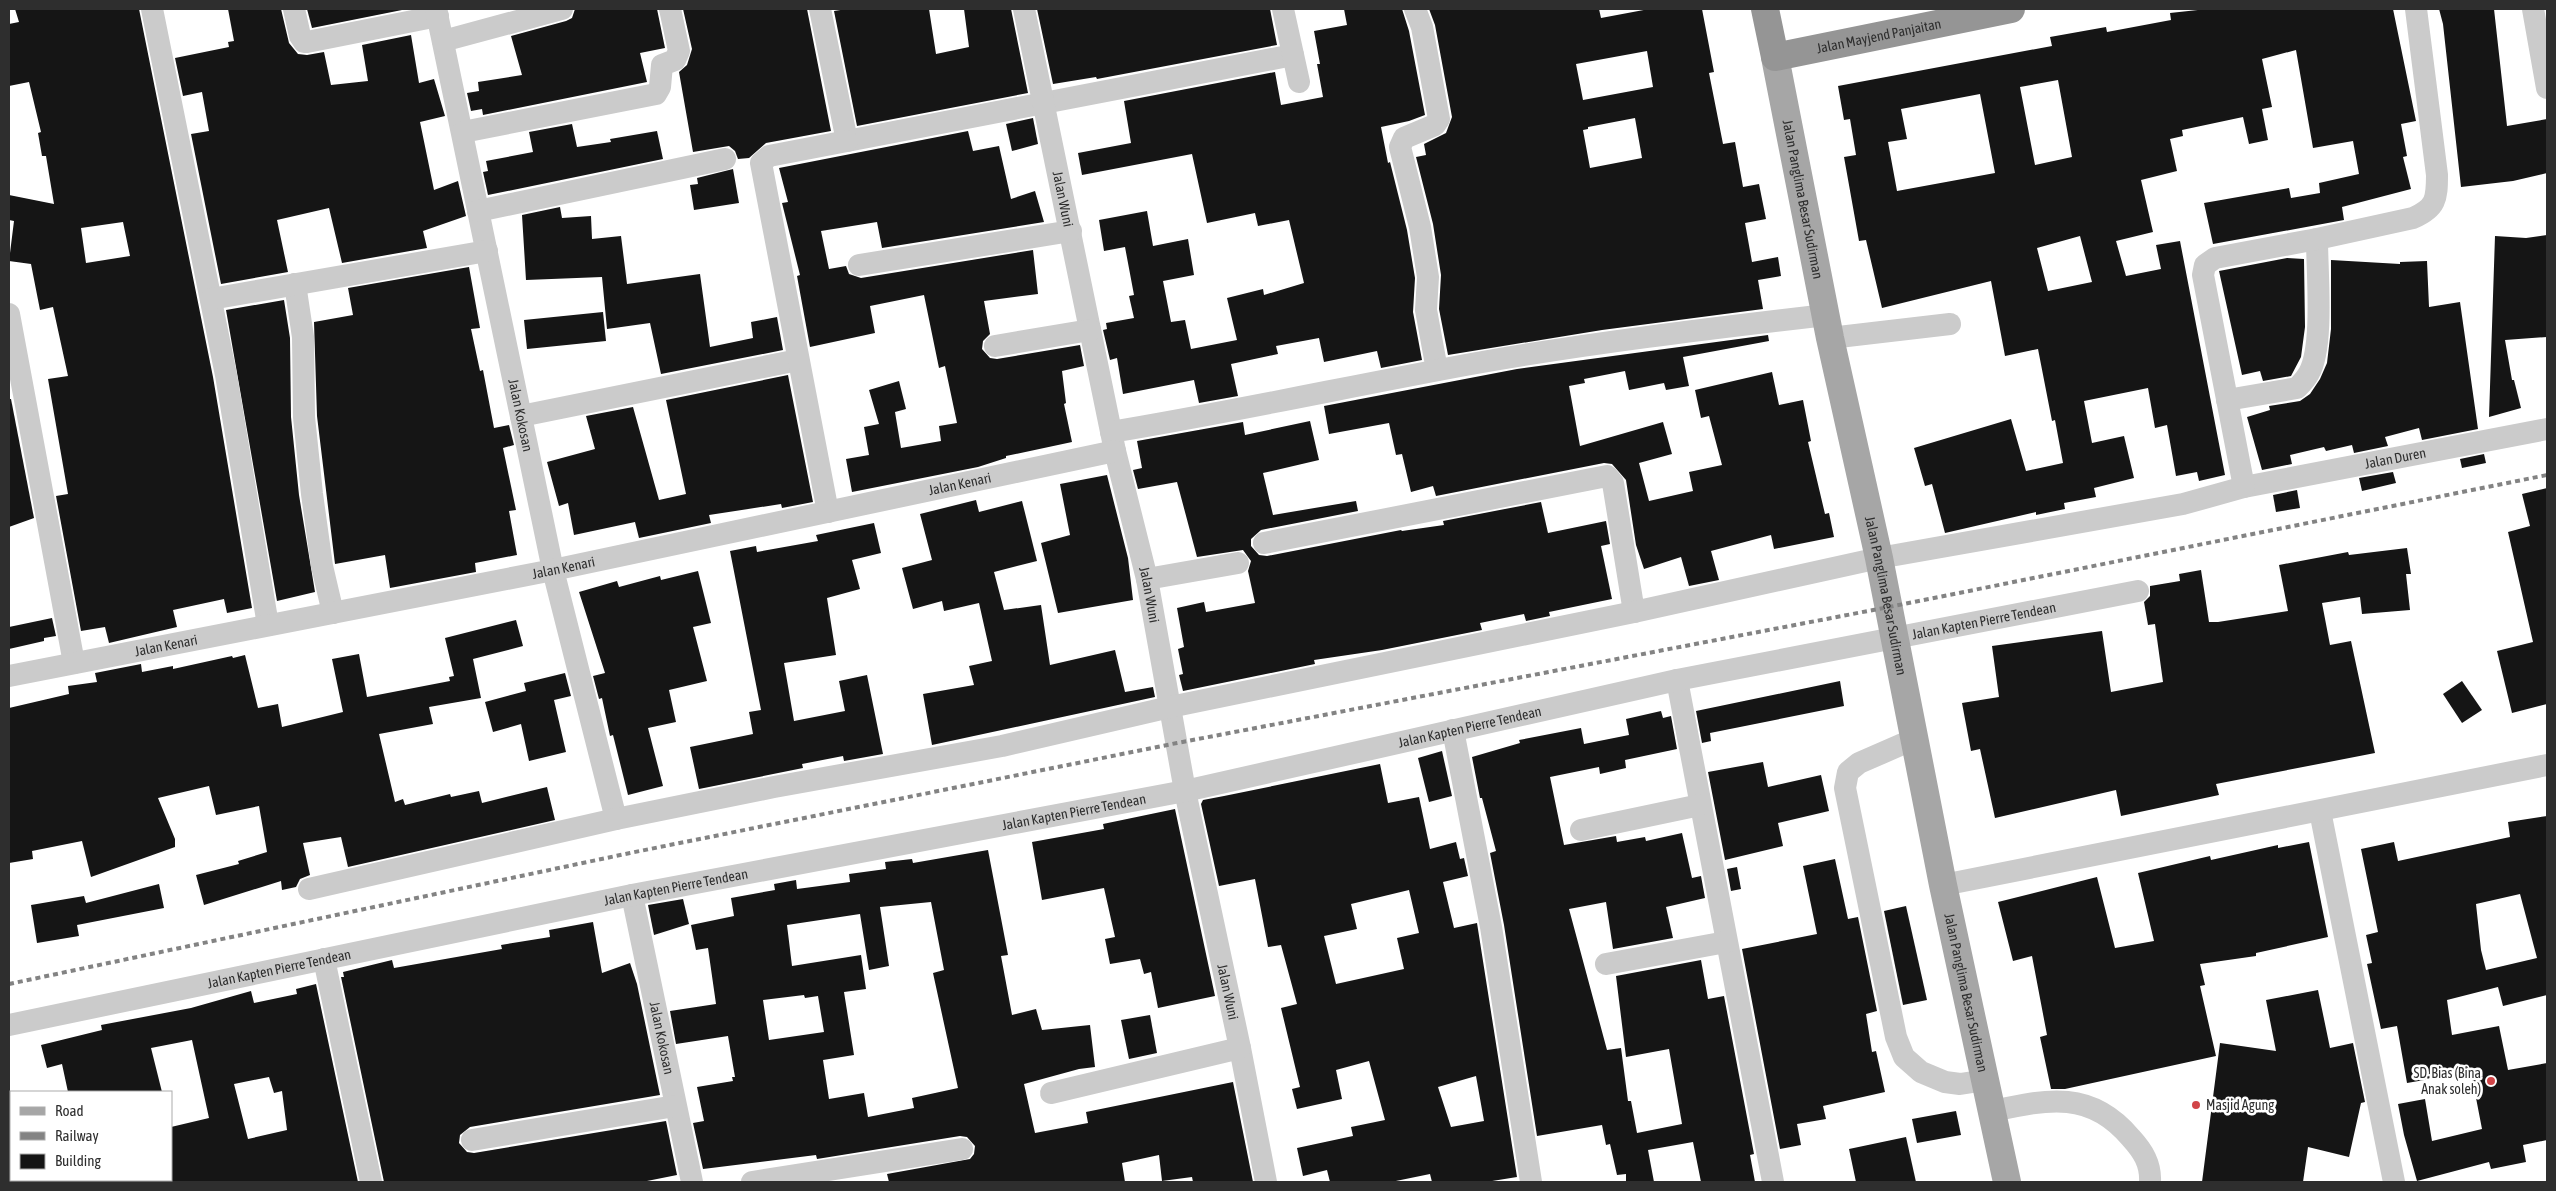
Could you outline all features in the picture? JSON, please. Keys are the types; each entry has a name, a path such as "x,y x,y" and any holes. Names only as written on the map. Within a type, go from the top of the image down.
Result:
{"highway":[{"name":"Jalan Panglima Besar Sudirman","path":"1765,9 1775,57"},
{"name":"Jalan Mayjend Panjaitan","path":"1775,57 2011,9"}],"main road":[{"name":"Jalan Panglima Besar Sudirman","path":"1775,57 1828,326 1879,558 1914,739 2007,1182"}],"street":[{"path":"152,9 226,375 268,626"},
{"path":"294,9 300,36 304,42 437,13"},
{"path":"443,42 562,9"},
{"path":"463,132 656,94 660,87 662,65 675,60 679,51 670,9"},
{"path":"820,9 847,141"},
{"name":"Jalan Wuni","path":"1024,9 1113,441 1147,580 1185,791 1240,1048 1266,1182"},
{"path":"1283,9 1299,82"},
{"path":"1415,9 1422,27 1439,119 1435,125 1404,138 1400,147 1420,227 1428,277 1426,310 1436,370"},
{"path":"2244,487 2203,276 2206,265 2215,258 2317,239 2413,218 2427,212 2434,203 2437,175 2416,9"},
{"path":"2533,9 2547,88"},
{"name":"Jalan Kokosan","path":"437,13 553,570 616,819"},
{"path":"828,512 761,163 768,156 1043,101 1293,55"},
{"path":"478,211 725,160"},
{"path":"859,266 1071,231"},
{"path":"2227,400 2297,388 2310,373 2314,358 2318,324 2317,239"},
{"path":"211,299 487,251"},
{"path":"295,284 303,336 304,417 312,494 322,566 333,613"},
{"path":"9,314 74,663"},
{"name":"Jalan Kenari","path":"9,676 553,570 828,512 1234,411 1299,396 1436,370 1670,333 1828,326 1950,324"},
{"path":"995,346 1090,330"},
{"path":"521,416 798,360"},
{"name":"Jalan Duren","path":"308,889 616,819 774,786 1002,746 1170,708 1634,612 1879,558 2183,504 2244,487 2547,429"},
{"path":"1264,543 1607,476 1613,483 1634,612"},
{"path":"1147,580 1238,563"},
{"name":"Jalan Kapten Pierre Tendean","path":"9,1025 632,895 1185,791 1677,680 1895,636 2138,591"},
{"path":"1677,680 1773,1182"},
{"path":"1453,730 1491,928 1531,1182"},
{"path":"1914,739 1858,763 1848,772 1846,788 1896,1037 1904,1057 1922,1072 1953,1083 1986,1080"},
{"path":"1944,885 2547,765"},
{"path":"1581,830 1700,805"},
{"path":"2320,810 2394,1182"},
{"name":"Jalan Kokosan","path":"632,895 692,1182"},
{"path":"1606,964 1726,942"},
{"path":"324,959 371,1182"},
{"path":"1051,1093 1240,1048"},
{"path":"1993,1111 2024,1104 2058,1100 2083,1103 2102,1111 2120,1125 2135,1142 2148,1162 2150,1182"},
{"path":"472,1140 675,1106"},
{"path":"752,1182 962,1149"}],"building":[{"path":"15,9 139,9 213,377 252,608 227,613 224,599 173,610 177,627 109,643 105,627 81,631 56,496 68,494 48,379 68,376 53,307 40,310 31,264 9,261 14,221 9,220 9,195 54,204 46,156 42,156 38,133 41,132 29,82 9,86 9,24 19,22","holes":["123,222 130,256 86,263 81,228"]},
{"path":"228,9 281,9 289,43 298,54 307,55 324,52 331,85 368,81 362,45 411,35 419,83 434,79 445,116 420,122 434,190 458,181 466,216 423,231 427,248 342,263 329,208 277,220 288,272 221,284 191,134 209,131 202,92 183,96 175,58 229,47 228,42 234,41"},
{"path":"307,9 407,9 312,28"},
{"path":"575,9 657,9 665,48 640,53 647,82 483,115 482,109 471,111 467,93 479,91 478,82 522,75 511,36 566,21 572,18"},
{"path":"683,9 807,9 831,131 766,143 749,158 738,159 735,151 729,146 693,152 679,72 687,65 692,49"},
{"path":"847,9 929,9 936,54 969,47 964,9 1011,9 1028,93 857,126 834,11"},
{"path":"1037,9 1270,9 1277,45 1097,79 1096,77 1053,84"},
{"path":"1344,9 1402,9 1409,31 1425,115 1409,121 1381,127 1388,163 1390,162 1407,230 1415,278 1413,312 1422,360 1381,368 1377,351 1324,362 1319,338 1276,346 1278,354 1231,364 1238,396 1199,403 1194,380 1123,394 1117,358 1110,360 1103,330 1107,329 1106,323 1134,318 1129,296 1134,295 1125,247 1104,251 1099,220 1147,211 1153,246 1188,239 1194,275 1163,281 1171,322 1185,320 1191,349 1237,340 1227,298 1263,289 1264,295 1304,283 1289,220 1258,226 1255,213 1207,223 1192,154 1082,175 1078,153 1131,143 1124,101 1275,72 1281,105 1323,97 1314,31 1347,25"},
{"path":"1429,9 1599,9 1601,18 1649,9 1702,9 1714,72 1709,73 1723,144 1735,142 1743,187 1759,184 1766,219 1745,223 1752,262 1778,257 1781,276 1758,280 1763,309 1602,330 1448,355 1439,309 1441,275 1433,224 1416,157 1426,155 1424,144 1446,133 1452,117 1435,25","holes":["1647,51 1653,87 1583,100 1576,64","1635,118 1642,158 1590,168 1583,130 1588,129 1588,127"]},
{"path":"2207,9 2393,9 2416,121 2401,124 2407,156 2403,157 2411,189 2342,207 2344,220 2213,244 2204,203 2289,188 2291,198 2320,193 2319,183 2359,174 2353,141 2313,148 2296,50 2262,59 2272,107 2262,109 2268,140 2249,144 2243,117 2182,130 2183,136 2170,139 2177,171 2141,180 2153,232 2116,241 2126,276 2161,269 2156,245 2180,241 2225,475 2199,481 2197,472 2176,476 2167,425 2155,428 2148,388 2084,401 2092,443 2124,436 2134,478 2094,488 2096,497 2064,503 2065,509 2036,515 2036,512 1945,533 1932,484 1925,486 1914,448 2011,419 2026,471 2063,463 2055,420 2052,421 2038,349 2005,356 1991,281 1882,308 1866,240 1859,241 1844,157 1856,155 1850,119 1844,120 1838,86 2052,46 2050,37 2106,27 2107,32 2171,20 2170,13","holes":["2058,80 2072,157 2035,165 2020,87","1980,94 1995,173 1897,191 1888,142 1907,139 1901,109","2080,236 2092,282 2048,291 2037,248"]},
{"path":"2439,9 2494,9 2507,126 2547,119 2547,173 2513,181 2461,187 2443,24"},
{"path":"1033,118 1038,144 1012,151 1006,124"},
{"path":"572,124 577,147 611,142 610,139 657,131 663,159 488,195 483,172 488,171 486,161 533,152 529,132"},
{"path":"968,131 973,151 999,146 1011,199 1035,191 1044,222 882,248 877,222 821,231 829,269 846,266 849,274 861,278 1033,250 1038,294 984,301 990,334 983,341 982,349 990,358 997,359 1080,345 1084,366 1062,371 1066,403 1064,404 1072,442 1006,456 1006,458 978,467 852,492 846,459 869,455 864,427 879,424 869,390 899,381 906,409 895,412 901,448 941,441 939,426 957,423 945,366 939,368 924,295 870,306 875,333 810,347 797,276 800,275 782,203 788,202 779,168"},
{"path":"733,169 739,203 694,210 690,185 698,184 697,178"},
{"path":"560,207 562,218 591,216 592,239 621,236 627,284 700,274 710,347 753,338 751,322 777,317 783,350 661,374 650,323 607,329 602,277 526,280 522,215"},
{"path":"2547,235 2547,337 2505,340 2512,380 2514,380 2521,408 2489,417 2495,236 2526,238"},
{"path":"2287,258 2304,259 2305,327 2301,357 2291,376 2263,381 2260,371 2242,375 2219,271"},
{"path":"2331,260 2400,264 2400,262 2427,261 2429,307 2460,302 2478,429 2422,440 2419,428 2385,437 2388,446 2354,453 2352,445 2326,451 2324,447 2290,455 2292,464 2262,470 2247,417 2270,410 2269,406 2300,401 2310,394 2320,379 2327,363 2331,329"},
{"path":"469,267 480,328 471,329 480,371 483,370 494,428 509,425 514,445 503,448 516,510 509,511 517,555 475,563 476,572 390,588 385,555 335,564 317,416 314,322 353,315 348,288"},
{"path":"284,300 290,338 291,417 299,495 315,592 277,601 226,310"},
{"path":"603,312 606,341 527,349 524,320"},
{"path":"1768,335 1769,341 1683,357 1689,386 1666,390 1664,383 1629,390 1625,371 1584,379 1585,383 1569,386 1580,446 1663,422 1672,454 1639,463 1649,501 1693,491 1689,472 1722,465 1709,416 1701,418 1695,390 1772,372 1779,405 1803,400 1811,441 1808,442 1825,514 1829,513 1834,537 1774,549 1771,535 1711,551 1719,580 1689,586 1681,557 1644,569 1636,545 1626,480 1612,464 1604,463 1436,496 1433,486 1411,492 1402,454 1396,455 1389,423 1329,434 1324,406 1517,369"},
{"path":"788,375 813,502 782,508 781,504 709,515 711,523 639,538 635,522 574,535 568,503 559,506 547,462 595,449 586,416 633,407 659,500 686,494 666,400"},
{"path":"9,399 11,399 34,518 9,527"},
{"path":"1310,421 1319,460 1263,473 1273,515 1356,501 1358,511 1261,530 1251,539 1251,546 1259,555 1267,556 1401,530 1444,525 1443,521 1541,502 1548,533 1606,521 1610,544 1601,546 1612,599 1549,612 1550,616 1526,621 1524,614 1480,623 1482,630 1382,650 1314,660 1315,664 1183,691 1179,675 1183,674 1178,649 1184,647 1177,608 1204,602 1206,612 1255,603 1248,571 1251,561 1243,550 1197,557 1177,482 1138,489 1133,470 1142,468 1137,441 1243,422 1245,435"},
{"path":"2484,454 2486,463 2462,468 2460,459"},
{"path":"2393,472 2396,483 2362,491 2359,478"},
{"path":"1107,475 1128,558 1133,600 1058,613 1041,543 1070,535 1060,484"},
{"path":"2547,488 2547,704 2512,713 2497,651 2533,642 2508,532 2530,526 2522,494"},
{"path":"2297,490 2300,508 2276,512 2273,495"},
{"path":"976,500 979,512 1022,501 1037,561 994,572 1004,610 1041,605 1050,665 1115,650 1125,692 1153,687 1155,697 932,745 923,694 974,685 969,666 992,661 979,603 944,611 942,601 913,609 902,568 932,560 920,514"},
{"path":"874,523 881,553 852,560 860,589 827,598 836,655 784,663 794,721 845,711 839,681 867,675 883,754 844,761 843,756 802,764 803,768 699,789 690,747 753,734 749,712 761,710 730,551 756,546 757,552 818,541 816,535"},
{"path":"2407,548 2411,574 2406,574 2410,610 2362,614 2360,597 2322,603 2330,645 2351,641 2375,753 2216,784 2219,795 2121,816 2116,790 1995,818 1980,749 1971,751 1962,703 1999,697 1992,646 2102,631 2111,692 2163,682 2155,624 2148,625 2144,602 2150,596 2150,586 2180,581 2179,574 2201,570 2209,622 2218,622 2288,611 2279,565 2348,552 2349,555"},
{"path":"698,571 711,623 693,627 707,681 669,690 676,722 648,728 663,786 628,795 613,735 610,736 602,698 599,699 593,676 605,673 579,592 617,581 619,587 660,576 661,580"},
{"path":"52,618 56,636 44,638 44,641 9,649 9,627"},
{"path":"516,620 523,646 473,659 481,698 429,707 433,724 379,734 395,802 403,799 405,805 450,794 451,797 479,791 482,803 547,787 555,820 348,867 341,837 303,843 310,875 300,879 296,887 282,890 281,881 204,905 196,875 239,864 238,861 267,852 259,806 216,815 209,786 158,798 175,839 175,847 91,877 82,841 32,851 33,859 9,863 9,708 69,694 68,686 97,682 95,673 141,664 142,672 173,666 173,669 245,655 258,708 278,704 282,727 343,712 332,659 359,654 367,697 450,681 449,677 454,676 445,638"},
{"path":"565,673 571,696 554,700 566,752 529,761 521,724 493,732 485,702 526,691 524,683"},
{"path":"1840,681 1844,706 1710,733 1711,741 1702,743 1696,711"},
{"path":"2462,681 2482,710 2462,723 2443,694"},
{"path":"1661,711 1663,718 1671,716 1677,749 1625,760 1626,768 1600,774 1599,767 1550,777 1564,845 1616,836 1617,842 1645,837 1646,841 1682,833 1692,878 1701,876 1705,898 1666,907 1673,938 1613,949 1606,902 1569,909 1607,1050 1621,1048 1628,1101 1631,1101 1637,1133 1682,1124 1669,1049 1626,1057 1616,976 1701,960 1708,999 1724,996 1754,1154 1750,1155 1755,1182 1701,1182 1693,1142 1648,1150 1654,1182 1626,1182 1626,1174 1617,1175 1610,1144 1606,1145 1602,1125 1537,1136 1504,925 1490,853 1496,851 1482,798 1480,798 1472,757 1520,743 1519,740 1581,728 1584,744 1629,735 1626,719"},
{"path":"1442,751 1452,796 1429,802 1418,758"},
{"path":"1763,762 1768,787 1821,775 1829,811 1778,823 1783,846 1725,860 1708,772"},
{"path":"1380,764 1388,803 1419,797 1430,849 1456,842 1460,859 1464,858 1468,876 1443,882 1454,928 1477,923 1517,1177 1486,1182 1432,1182 1430,1174 1391,1182 1330,1182 1327,1170 1303,1176 1297,1148 1353,1136 1351,1127 1385,1120 1369,1061 1336,1070 1342,1099 1297,1109 1292,1089 1300,1087 1281,1008 1297,1004 1281,945 1268,947 1255,879 1219,886 1201,804 1203,800","holes":["1409,890 1419,933 1397,938 1404,969 1336,984 1324,936 1357,929 1351,904","1476,1076 1484,1121 1451,1127 1438,1087"]},
{"path":"1175,809 1215,996 1158,1008 1151,972 1144,974 1140,959 1110,964 1105,939 1115,937 1104,888 1042,900 1032,842 1104,829 1103,824"},
{"path":"2547,816 2547,995 2503,1006 2498,987 2447,1000 2452,1035 2499,1026 2508,1070 2547,1063 2547,1140 2523,1145 2526,1162 2491,1169 2489,1162 2417,1181 2404,1135 2398,1104 2425,1099 2432,1141 2482,1129 2471,1072 2407,1083 2397,1026 2381,1029 2367,964 2372,963 2366,935 2378,932 2361,849 2394,842 2398,861 2510,837 2508,822","holes":["2520,894 2537,958 2486,970 2481,950 2476,904"]},
{"path":"2309,842 2328,937 2256,953 2256,956 2200,964 2205,985 2200,986 2216,1056 2065,1089 2051,1089 2040,1037 2047,1035 2032,956 2013,961 1998,902 2097,877 2115,948 2154,941 2138,873 2210,856 2211,860 2278,845 2278,848"},
{"path":"988,850 1008,955 1001,956 1012,1015 1036,1009 1042,1030 1090,1025 1095,1067 1079,1069 1024,1084 1035,1133 1088,1123 1086,1112 1233,1082 1253,1182 1193,1182 1192,1177 1162,1181 1159,1155 1122,1163 1125,1182 889,1182 887,1174 970,1159 974,1154 975,1146 967,1137 960,1136 817,1159 816,1155 703,1169 693,1123 704,1121 697,1087 733,1081 732,1077 735,1077 728,1036 676,1044 670,1011 716,1004 708,948 696,950 691,925 734,916 731,898 775,890 774,884 796,880 797,889 850,882 849,874 886,869 885,862 912,859 913,863","holes":["931,902 944,970 933,973 958,1088 912,1098 914,1108 868,1117 864,1093 829,1099 823,1060 854,1055 844,992 866,989 861,955 792,966 787,925 860,914 869,970 889,966 880,907","804,995 805,998 818,996 824,1032 769,1040 763,1000"]},
{"path":"1835,859 1848,919 1858,917 1877,1011 1866,1014 1872,1052 1876,1051 1885,1092 1823,1106 1826,1119 1797,1124 1801,1145 1780,1149 1742,949 1817,934 1803,866"},
{"path":"1737,867 1741,889 1731,891 1727,869"},
{"path":"159,884 164,908 77,925 79,936 37,943 31,905 84,896 86,903"},
{"path":"683,899 689,924 654,935 648,905"},
{"path":"1906,906 1927,1000 1903,1005 1884,911"},
{"path":"593,922 602,973 630,963 637,984 660,1095 470,1127 460,1135 459,1143 467,1152 474,1153 666,1121 677,1175 642,1182 384,1182 341,977 344,977 343,972 392,960 394,968 502,949 501,945 550,937 549,930"},
{"path":"316,984 358,1182 171,1182 172,1127 209,1118 192,1040 151,1048 162,1091 68,1091 62,1064 47,1068 41,1045 102,1030 101,1025 191,1008 251,991 254,1003 297,994 296,989","holes":["269,1077 274,1093 282,1091 287,1130 248,1139 234,1084"]},
{"path":"2318,990 2330,1048 2353,1043 2365,1102 2361,1103 2349,1157 2308,1147 2303,1182 2202,1182 2220,1043 2276,1051 2266,1000"},
{"path":"1150,1015 1157,1053 1129,1059 1121,1020"},
{"path":"1956,1111 1961,1135 1917,1143 1912,1119"},
{"path":"1906,1137 1916,1182 1856,1182 1849,1149"}],"railway":[{"path":"9,984 630,853 1177,743 1889,607 2547,475"}],"place":[{"name":"SD. Bias (Bina Anak soleh)","path":"2491,1081"},
{"name":"Masjid Agung","path":"2196,1105"}]}
